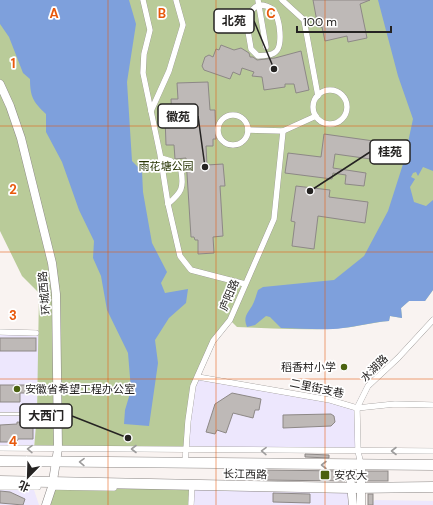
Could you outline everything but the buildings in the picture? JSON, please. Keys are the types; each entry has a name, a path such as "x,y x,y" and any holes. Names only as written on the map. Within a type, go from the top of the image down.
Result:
{"highway":[{"name":"长江西路","path":"0,461 185,464 433,465"},
{"name":"长江西路","path":"0,480 54,484 192,487 351,489 433,487"}],"street":[{"path":"143,0 150,30 144,54 142,73 161,158 168,204 180,256 192,270 245,284"},
{"path":"151,111 169,71 183,25 176,0"},
{"path":"282,0 304,20 318,96 314,105 316,116 324,123 329,124 340,121 346,112 346,101 339,93 328,91 318,96"},
{"path":"258,3 273,9 277,14 281,43 278,50 273,54 258,56 251,49 247,17 252,8 258,3"},
{"path":"258,3 266,47"},
{"name":"环城西路","path":"0,84 10,106 21,138 52,263 57,316 59,462 54,484 46,505"},
{"path":"232,115 241,117 247,125 248,130 245,139 237,145 227,144 223,141 218,132 220,123 223,119 232,115"},
{"path":"248,130 283,131 316,116"},
{"name":"庐阳路","path":"185,464 188,421 193,386 213,341 230,320 274,219 283,131"},
{"path":"161,158 171,161 181,170 183,184 179,195 168,204"},
{"name":"水湖路","path":"361,465 358,451 357,408 368,386 398,358 433,320"},
{"path":"0,332 36,333"},
{"name":"二里街支巷","path":"198,377 330,400 357,408 395,404 433,405"},
{"path":"0,448 433,451"},
{"path":"349,465 353,505"},
{"path":"361,465 361,505"},
{"path":"0,486 54,484"},
{"path":"191,505 192,487"},
{"path":"362,489 433,492"}],"lane":[{"path":"0,414 25,414"}],"shaded area":[{"path":"0,332 39,333 37,413 34,449 0,448"},
{"path":"198,377 330,400 357,408 358,451 186,449 188,421"},
{"path":"0,489 34,490 39,505 0,505"},
{"path":"192,489 352,491 353,505 191,505"},
{"path":"375,500 433,501 433,505 371,505"}],"green space":[{"name":"雨花塘公园","path":"0,0 433,0 433,290 425,301 409,301 401,308 402,318 390,316 389,321 353,327 289,329 237,327 230,320 213,341 193,386 186,449 34,449 37,413 39,293 22,276 0,231"},
{"path":"52,487 192,489 191,505 46,505"}],"water":[{"path":"0,0 129,0 136,24 127,82 132,161 142,171 143,192 152,243 167,272 161,283 165,293 188,289 186,303 169,318 155,340 158,363 149,426 124,424 125,410 131,390 128,353 107,310 101,276 93,258 94,241 79,210 62,162 46,132 46,114 33,98 30,79 23,73 9,37 0,24"},
{"path":"378,0 433,0 433,171 423,167 418,176 416,172 413,173 411,177 415,179 410,187 414,202 426,206 433,200 433,290 425,301 409,301 401,308 402,318 390,316 389,321 335,329 281,328 270,317 266,316 255,325 247,327 245,321 246,316 253,304 258,290 263,287 334,280 364,256 388,211 404,161 413,119 398,76"}],"place":[{"name":"北苑","path":"274,69"},
{"name":"徽苑","path":"205,167"},
{"name":"桂苑","path":"310,191"},
{"name":"稻香村小学","path":"344,367"},
{"name":"安徽省希望工程办公室","path":"17,389"},
{"name":"大西门","path":"128,438"},
{"name":"安农大","path":"325,475"}]}
